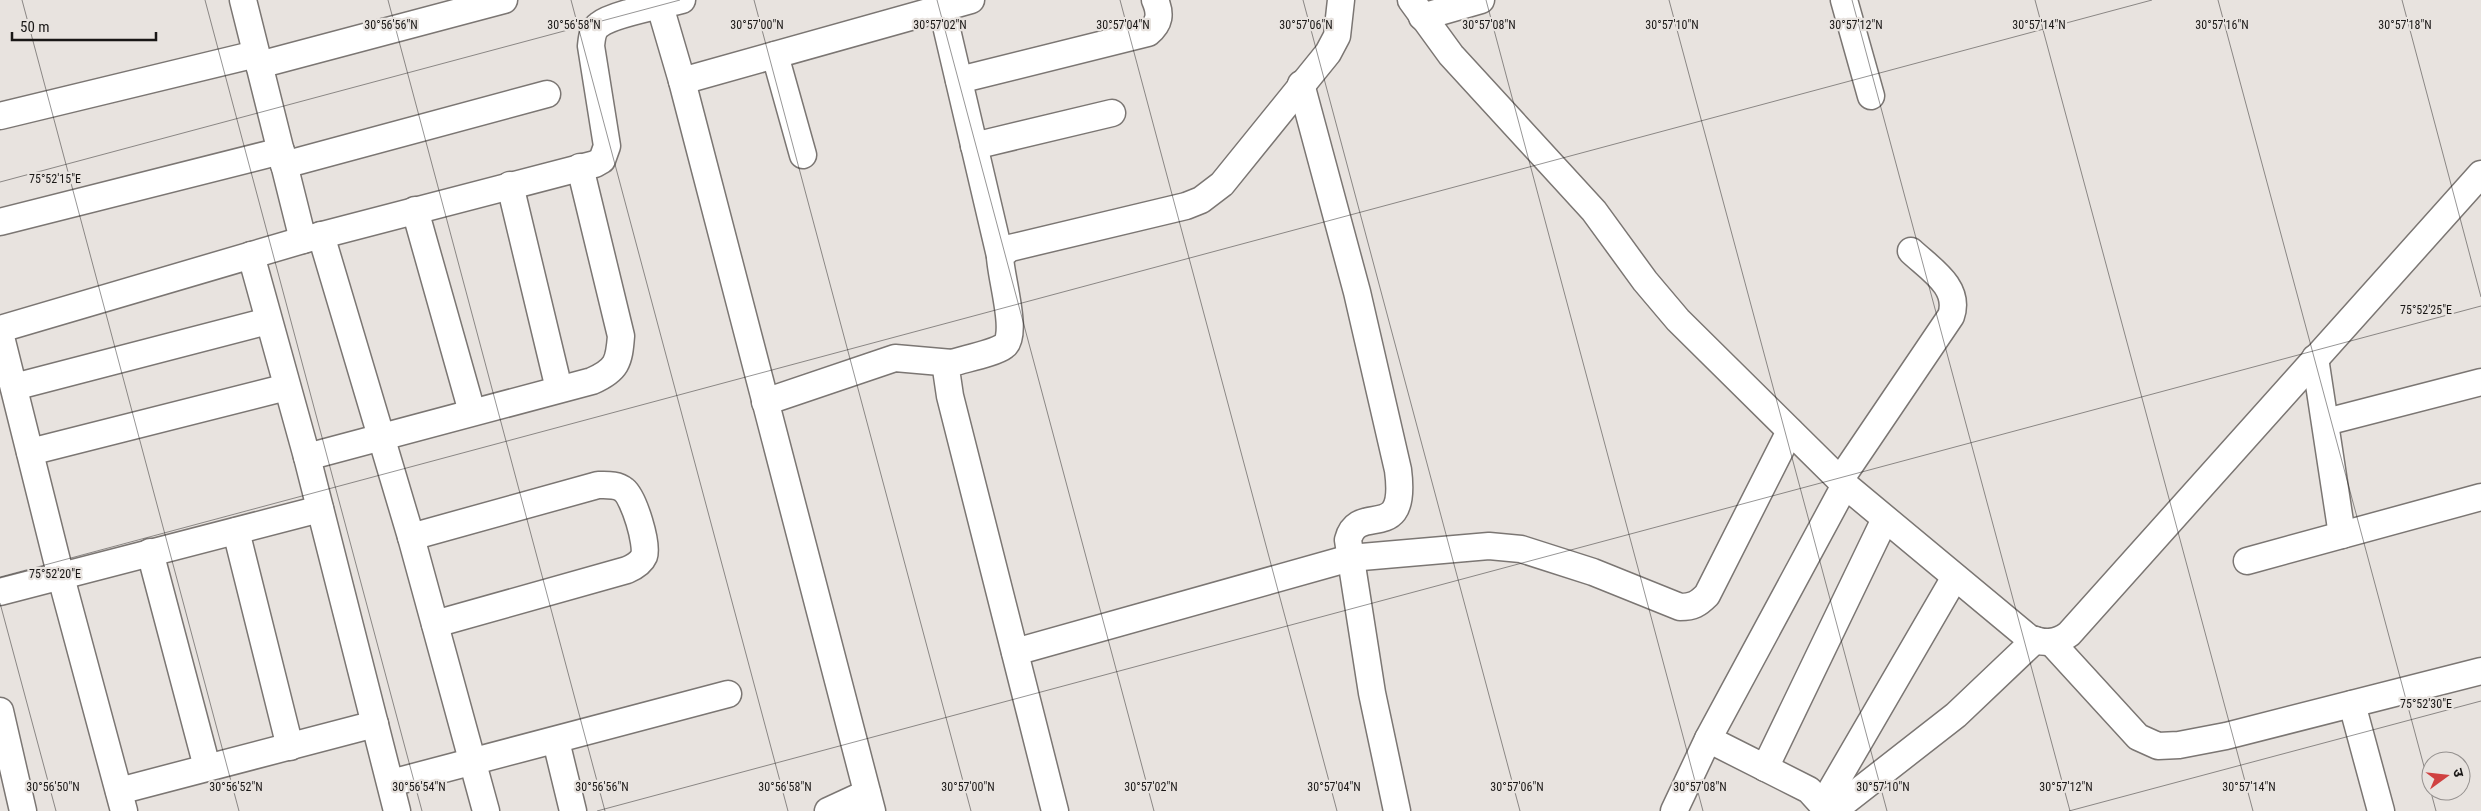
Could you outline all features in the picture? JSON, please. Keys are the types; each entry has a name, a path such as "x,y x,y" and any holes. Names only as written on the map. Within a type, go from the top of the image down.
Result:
{"street":[{"path":"243,0 283,158 380,437 412,537 486,811"},
{"path":"0,116 258,59 504,0"},
{"path":"682,81 775,55 941,4 971,0"},
{"path":"959,80 1148,33 1157,26 1159,17 1155,0"},
{"path":"1000,256 1010,248 1186,206 1200,200 1222,184 1333,46 1341,0"},
{"path":"1481,0 1417,8 1451,56 1594,212 1645,281 1678,320 1843,483 2029,638 2043,641 2060,640 2069,634 2481,174"},
{"path":"1844,0 1871,96"},
{"path":"375,724 207,767 121,801 61,577 0,331 251,255 415,210 580,168 602,160 607,146 591,46 592,35 598,25 610,19 671,3 682,81 869,802 828,811"},
{"path":"766,402 895,358 952,363 1004,346 1010,338 1012,328 1000,271 1000,256 941,4"},
{"path":"775,55 803,155"},
{"path":"1301,84 1357,292 1398,470 1401,491 1398,506 1390,516 1357,525 1352,529 1348,540 1372,692 1397,811"},
{"path":"0,222 283,158 547,94"},
{"path":"974,146 1112,113"},
{"path":"306,457 592,381 608,374 619,359 621,336 580,168"},
{"path":"510,185 559,389"},
{"path":"415,210 472,412"},
{"path":"1674,811 1708,739 1843,483 1951,316 1954,300 1948,286 1911,251"},
{"path":"251,255 320,509 391,783 396,811"},
{"path":"14,387 268,321"},
{"path":"2315,358 2342,535"},
{"path":"952,363 946,369 946,381 1055,811"},
{"path":"2326,422 2481,382"},
{"path":"30,452 287,387"},
{"path":"1015,652 1350,558 1489,546 1521,549 1593,572 1680,607 1691,607 1698,604 1707,595 1790,431"},
{"path":"412,537 598,485 612,485 624,490 633,502 644,542 644,555 639,564 627,570 435,624"},
{"path":"2248,561 2481,497"},
{"path":"0,592 320,509"},
{"path":"1765,768 1886,519"},
{"path":"236,531 290,747"},
{"path":"150,552 207,767"},
{"path":"1828,809 1955,577"},
{"path":"2043,641 2138,737 2158,746 2179,745 2226,736 2481,671"},
{"path":"1828,809 1956,715 2043,641"},
{"path":"391,783 556,741 728,694"},
{"path":"2352,704 2381,811"},
{"path":"0,711 23,811"},
{"path":"1708,739 1809,790 1828,809"},
{"path":"556,741 573,811"}]}
